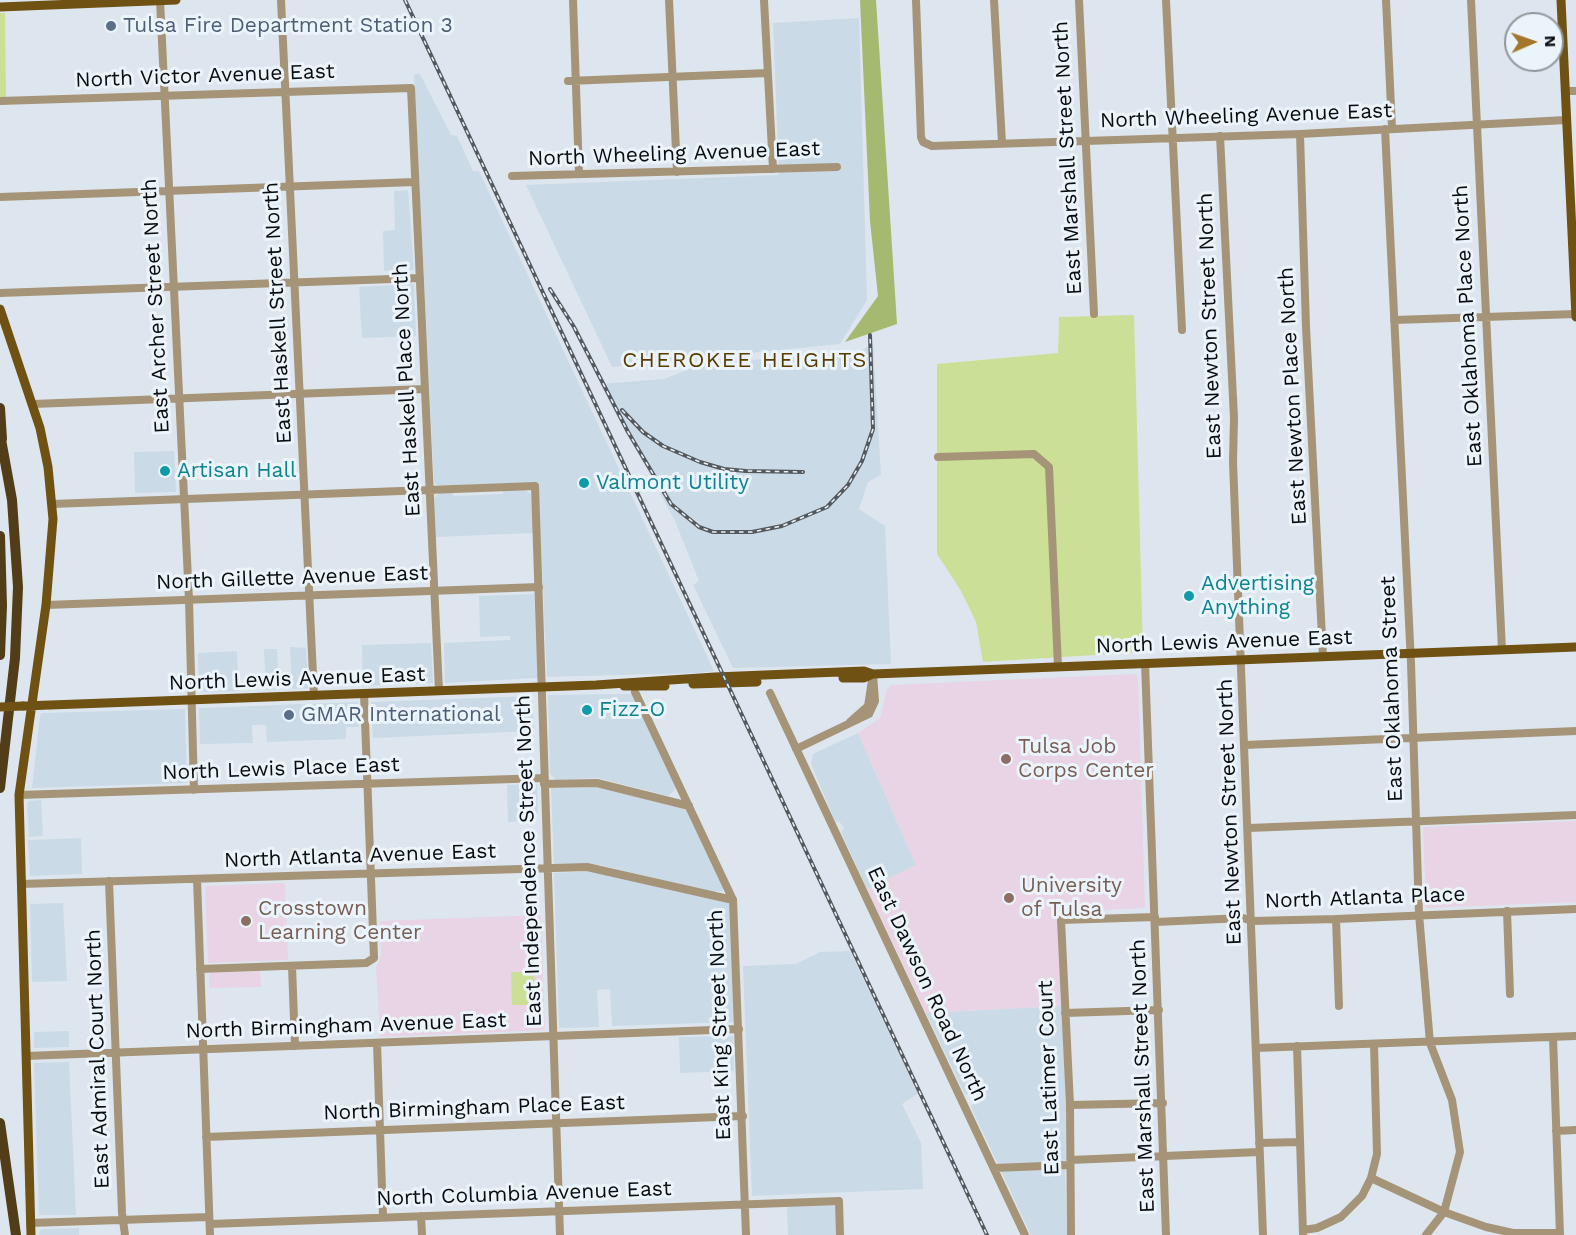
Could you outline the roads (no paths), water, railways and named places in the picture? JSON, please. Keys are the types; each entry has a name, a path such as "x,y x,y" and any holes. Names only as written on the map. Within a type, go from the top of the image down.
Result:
{"highway":[{"path":"0,408 1,438 15,526 18,597 15,658 0,788"},
{"path":"0,536 2,581 0,655"},
{"path":"0,1123 16,1235"}],"main road":[{"path":"0,7 176,0"},
{"path":"1561,0 1566,120 1573,208 1576,315"},
{"path":"0,309 33,404 46,454 52,504 52,544 46,605 27,706 19,795 31,1235"},
{"name":"North Lewis Avenue East","path":"0,707 596,685 864,671 873,674 1576,647"}],"street":[{"name":"East Archer Street North","path":"160,0 189,600 194,790"},
{"name":"East Haskell Street North","path":"281,0 314,696"},
{"path":"573,0 572,80 579,174"},
{"path":"669,0 677,172"},
{"path":"764,0 773,169"},
{"name":"North Wheeling Avenue East","path":"916,0 921,137 927,145 938,147 1173,136 1300,134 1566,120"},
{"path":"994,0 1002,143"},
{"name":"East Marshall Street North","path":"1079,0 1094,314"},
{"path":"1166,0 1182,330"},
{"name":"East Oklahoma Street","path":"1386,0 1394,320 1419,914 1430,1043 1452,1100 1460,1152 1444,1212 1426,1235"},
{"name":"East Oklahoma Place North","path":"1471,0 1502,650"},
{"path":"572,80 768,73"},
{"name":"North Victor Avenue East","path":"0,101 411,88"},
{"name":"East Haskell Place North","path":"411,88 439,691"},
{"path":"1565,92 1576,91"},
{"name":"East Newton Place North","path":"1300,134 1306,327 1323,656"},
{"name":"East Newton Street North","path":"1220,136 1234,418 1233,462 1263,1235"},
{"name":"North Wheeling Avenue East","path":"512,176 837,167"},
{"path":"0,197 416,182"},
{"path":"0,293 420,278"},
{"path":"1394,320 1576,315"},
{"path":"33,404 425,389"},
{"path":"938,457 1034,454 1049,467 1058,667"},
{"name":"East Independence Street North","path":"430,490 535,486 560,1235"},
{"path":"52,504 430,490"},
{"name":"North Gillette Avenue East","path":"46,605 539,587"},
{"name":"East Marshall Street North","path":"1145,663 1163,1102 1166,1235"},
{"path":"796,749 860,720 872,710 876,695 873,674"},
{"name":"East King Street North","path":"635,692 733,900 746,1235"},
{"name":"East Dawson Road North","path":"770,693 915,995 1025,1235"},
{"path":"200,969 369,963 373,961 372,874 364,694"},
{"path":"1245,745 1576,731"},
{"name":"North Lewis Place East","path":"19,795 544,781 597,783 689,806"},
{"path":"1249,828 1576,815"},
{"name":"North Atlanta Avenue East","path":"21,884 598,868 733,900"},
{"path":"197,879 210,1235"},
{"name":"East Admiral Court North","path":"109,881 125,1235"},
{"name":"North Atlanta Place","path":"1061,920 1243,918 1252,921 1576,909"},
{"path":"1507,911 1510,994"},
{"path":"1336,919 1339,1006"},
{"name":"East Latimer Court","path":"1061,920 1070,1105 1071,1235"},
{"path":"292,966 295,1046"},
{"path":"1065,1013 1159,1010"},
{"name":"North Birmingham Avenue East","path":"26,1056 739,1029"},
{"path":"1256,1048 1576,1036"},
{"path":"1371,1178 1444,1212 1501,1232 1560,1234 1553,1037"},
{"path":"377,1043 383,1218"},
{"path":"1297,1047 1303,1233 1341,1217 1362,1196 1371,1178 1377,1154 1374,1044"},
{"path":"1070,1105 1163,1102"},
{"name":"North Birmingham Place East","path":"206,1137 742,1116"},
{"path":"1556,1131 1576,1130"},
{"path":"1259,1143 1300,1142"},
{"path":"994,1168 1259,1152"},
{"name":"North Columbia Avenue East","path":"30,1223 383,1218 839,1201 840,1235"},
{"path":"421,1216 422,1235"}],"railway":[{"path":"405,0 987,1235"},
{"path":"550,289 574,327 628,432 671,504 699,527 713,532 752,532 782,526 827,507 848,485 862,461 873,429 870,335"},
{"path":"622,410 643,432 663,446 700,462 724,469 803,472"}],"place":[{"name":"Tulsa Fire Department Station 3","path":"111,26"},
{"name":"Artisan Hall","path":"165,471"},
{"name":"Valmont Utility","path":"584,483"},
{"name":"Advertising Anything","path":"1189,596"},
{"name":"Fizz-O","path":"587,710"},
{"name":"GMAR International","path":"289,715"},
{"name":"Tulsa Job Corps Center","path":"1006,759"},
{"name":"University of Tulsa","path":"1009,898"},
{"name":"Crosstown Learning Center","path":"246,921"}],"district":[{"name":"CHEROKEE HEIGHTS","path":"745,361"}]}
